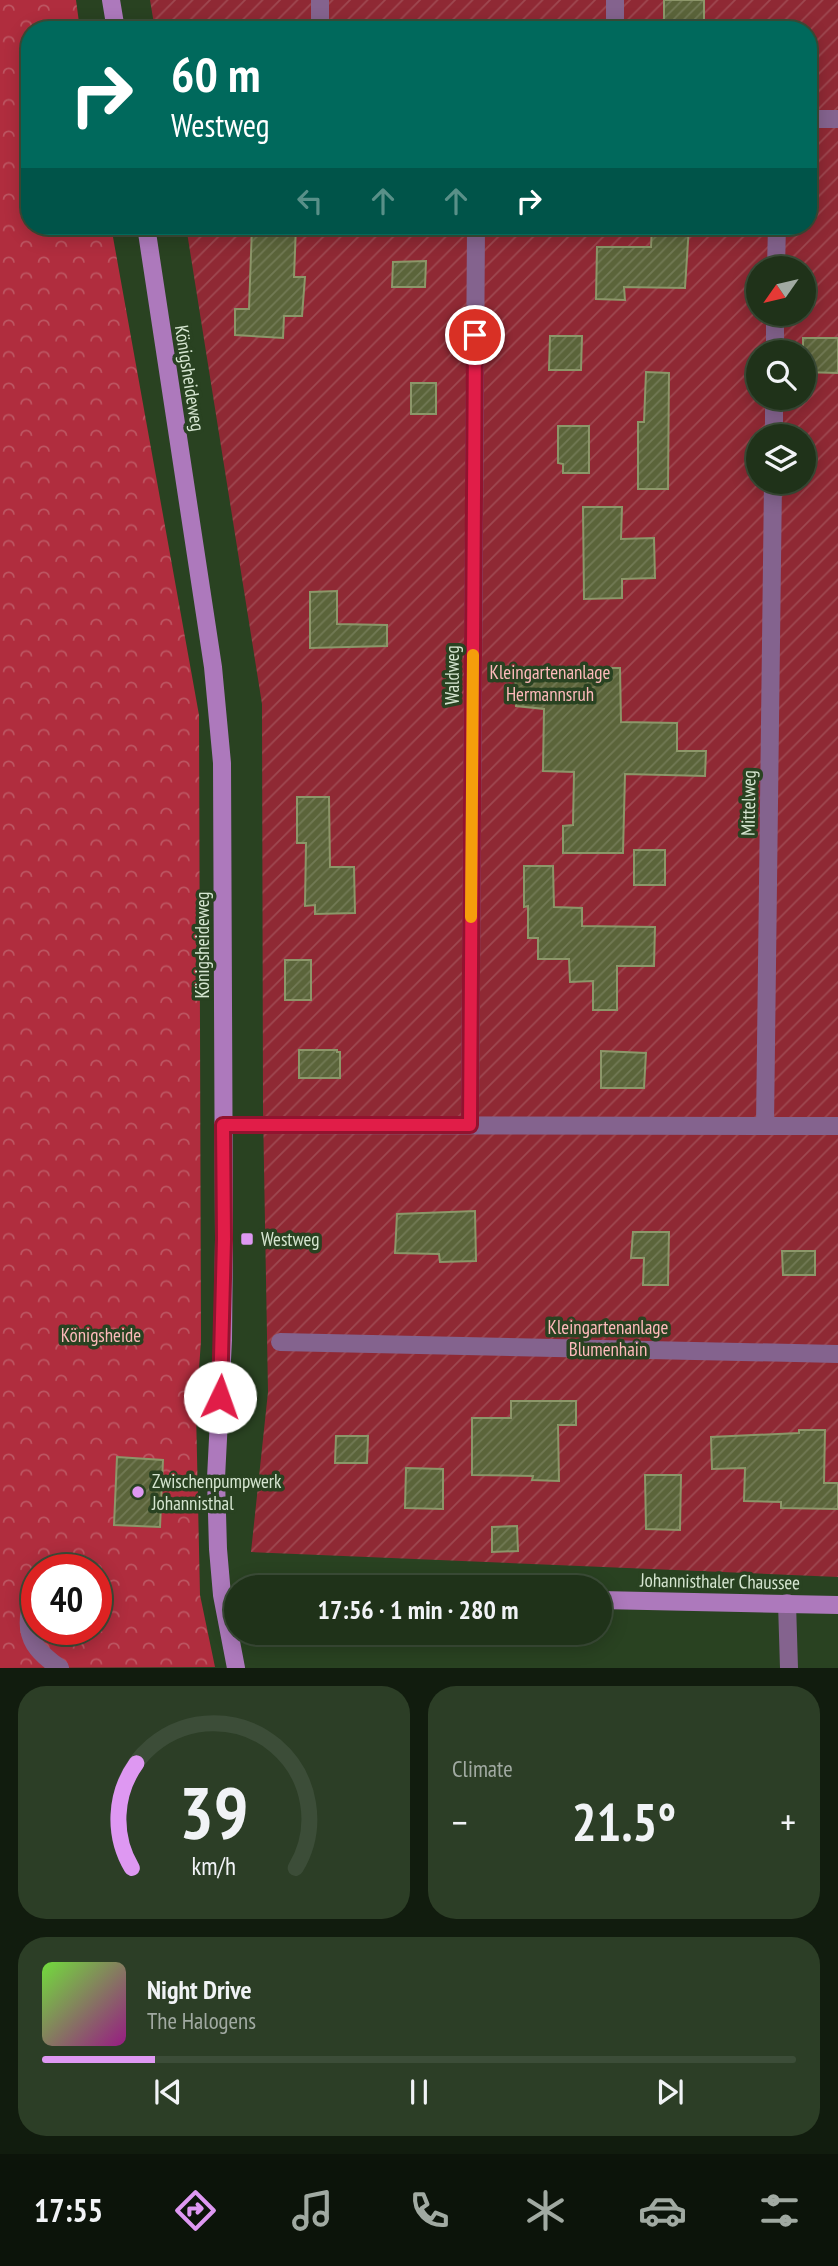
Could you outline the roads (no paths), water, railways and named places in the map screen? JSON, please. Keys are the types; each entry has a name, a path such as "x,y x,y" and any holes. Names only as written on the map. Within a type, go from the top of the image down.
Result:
{"street":[{"path":"111,0 114,21"},
{"path":"320,0 320,21"},
{"path":"615,0 615,21"},
{"path":"817,119 838,119"},
{"name":"Königsheideweg","path":"147,235 213,667 218,719 223,821 223,1340 216,1478 218,1549 224,1575"},
{"name":"Waldweg","path":"470,1125 476,235"},
{"path":"776,256 777,235"},
{"name":"Mittelweg","path":"765,1126 773,494"},
{"path":"223,1125 838,1126"},
{"path":"280,1342 838,1354"},
{"name":"Johannisthaler Chaussee","path":"612,1600 838,1605"},
{"path":"787,1604 789,1668"},
{"path":"36,1645 42,1655 60,1668"},
{"name":"Königsheideweg","path":"234,1645 236,1668"}],"place":[{"name":"Westweg","path":"247,1239"},
{"name":"Zwischenpumpwerk Johannisthal","path":"138,1492"}],"park label":[{"name":"Kleingartenanlage Hermannsruh","path":"550,683"},
{"name":"Königsheide","path":"101,1335"},
{"name":"Kleingartenanlage Blumenhain","path":"608,1338"}]}
